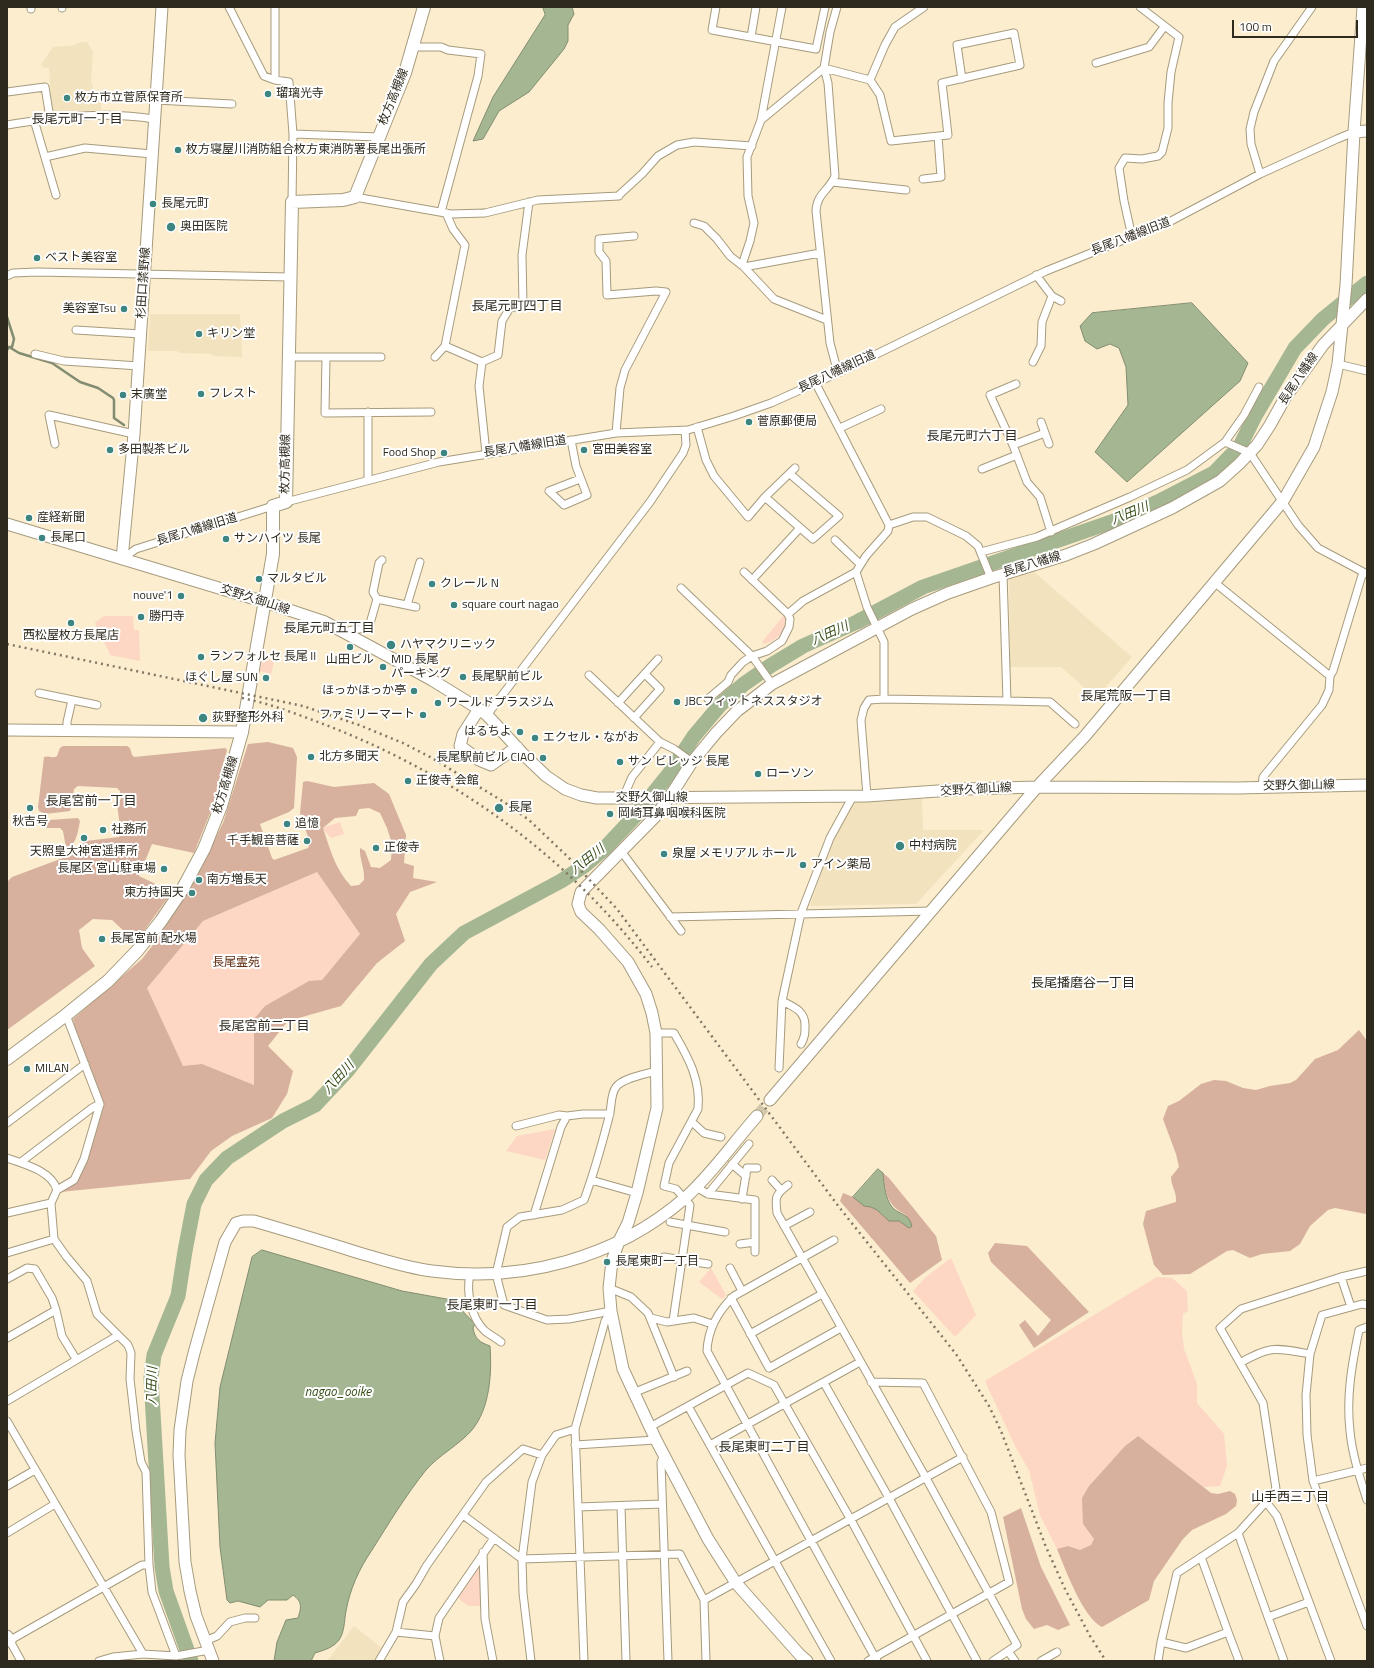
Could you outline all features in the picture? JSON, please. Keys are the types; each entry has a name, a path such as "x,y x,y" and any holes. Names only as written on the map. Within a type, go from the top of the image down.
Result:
{"main road":[{"name":"枚方高槻線","path":"355,197 405,74 424,7"},
{"path":"292,202 343,200 355,197"},
{"name":"枚方高槻線","path":"7,1059 66,1015 108,981 137,951 161,921 182,890 204,849 221,806 242,732 265,602 273,554 274,506 286,502 292,202"}],"street":[{"name":"杉田口禁野線","path":"122,559 139,366 162,7"},
{"path":"229,7 264,76 275,80 289,82 293,134 292,202"},
{"path":"275,7 275,80"},
{"path":"716,7 712,30 816,48 825,7"},
{"path":"751,37 756,7"},
{"path":"743,266 754,223 748,196 747,157 761,120 782,7"},
{"path":"837,7 830,32 824,68 828,83 835,176 832,182 816,201 827,320 830,343 838,373"},
{"path":"870,80 885,45 895,27 924,7"},
{"path":"1132,237 1119,168 1126,158 1142,159 1158,156 1162,152 1168,128 1168,103 1171,72 1179,37 1164,27 1140,7"},
{"path":"1260,174 1251,144 1250,129 1254,112 1274,61 1312,7"},
{"path":"770,1100 1037,788 1086,736 1283,501 1314,447 1332,392 1338,364 1346,285 1354,132 1364,7"},
{"path":"1096,64 1149,47 1164,27"},
{"path":"824,68 870,80 880,95 891,141 948,135 942,83 962,79 1020,65 1014,33 957,45 962,79"},
{"path":"412,47 441,47 448,50 481,54 478,76 443,213 465,245 445,346 435,357"},
{"path":"761,120 824,68"},
{"path":"7,92 45,87 50,118"},
{"path":"156,100 232,104"},
{"path":"7,125 50,118 110,115 154,118"},
{"path":"34,120 56,195"},
{"path":"1354,132 1367,131"},
{"name":"長尾八幡線旧道","path":"286,502 439,462 486,453 616,433 685,430 771,403 838,373 1036,276 1105,246 1171,221 1260,174 1354,132"},
{"path":"293,134 379,137"},
{"path":"923,179 941,177 938,136"},
{"path":"355,197 443,213 485,213 530,202 568,198 619,196 658,156 677,145 694,142 752,146"},
{"path":"45,157 85,148 152,154"},
{"path":"832,182 906,190"},
{"path":"445,346 482,362 498,355 502,320 510,308 523,305 522,255 530,202"},
{"path":"694,223 704,226 718,239 730,256 743,266 774,299 827,320"},
{"path":"616,433 620,388 624,370 666,292 656,291 607,295 606,260 599,252 598,239 634,236"},
{"path":"743,266 820,253"},
{"path":"7,276 13,273 37,272 290,276"},
{"path":"1036,276 1052,296 1061,301"},
{"path":"1033,362 1040,346 1042,322 1052,296"},
{"name":"長尾八幡線","path":"807,1661 736,1582 708,1539 656,1440 623,1369 611,1311 609,1288 612,1261 619,1241 628,1223 638,1193 657,1108 656,1033 646,994 628,962 599,929 585,918 581,912 578,904 581,892 654,818 664,798 690,761 737,712 772,684 875,625 989,575 1003,574 1066,555 1094,544 1172,508 1220,481 1270,426 1285,398 1305,368 1323,345 1367,299"},
{"path":"76,330 141,334"},
{"path":"35,354 64,361 139,366"},
{"path":"288,357 381,357"},
{"path":"326,357 325,412 431,412"},
{"path":"482,362 479,386 486,453"},
{"path":"1338,364 1367,371"},
{"path":"788,614 803,601 856,572 860,564 888,531 889,525 815,382"},
{"path":"1016,384 990,395 1013,445 1027,482 1040,497 1050,532"},
{"path":"981,554 1050,532 1187,470 1225,442 1244,415 1259,387"},
{"path":"840,428 881,409"},
{"path":"368,412 368,480"},
{"path":"55,444 49,415 134,434"},
{"path":"1041,422 1049,444"},
{"path":"697,427 706,460 714,476 748,517 765,498 793,471 839,516 813,540 765,498"},
{"path":"517,748 490,765 467,753 460,746 463,734 483,712 653,499 683,453 686,445 685,430"},
{"path":"1013,445 1045,433"},
{"path":"571,440 580,479 587,495 564,505 549,491 580,479"},
{"path":"1225,442 1246,451 1283,501 1298,525 1318,548 1365,573 1333,671 1330,676 1330,690 1322,705 1263,776 1262,787"},
{"path":"982,469 1017,455"},
{"name":"長尾八幡線旧道","path":"122,559 136,549 274,506"},
{"path":"889,525 913,517 927,517 966,536 978,546 989,575"},
{"name":"交野久御山線","path":"7,524 265,602 325,622 432,680 483,712 546,776 565,789 591,797 664,798 867,796 966,789 1367,785"},
{"path":"752,580 800,528"},
{"path":"835,540 860,564"},
{"path":"343,632 369,627 377,599 373,592 379,563 382,560"},
{"path":"407,605 420,562"},
{"path":"708,700 728,682 731,675 752,656 767,650 782,641 790,627 790,619 788,614 744,572"},
{"path":"856,572 867,607 884,642 884,699"},
{"path":"1003,574 1007,701"},
{"path":"1214,582 1330,676"},
{"path":"681,588 752,656 772,684"},
{"path":"377,599 416,607"},
{"path":"618,703 658,659"},
{"path":"634,718 660,689 645,674"},
{"path":"589,675 660,742 674,749 690,761"},
{"path":"39,693 97,705"},
{"path":"67,731 67,722 72,700"},
{"path":"867,796 861,720 864,708 869,700 1050,702 1075,724"},
{"path":"7,730 242,732"},
{"path":"626,798 632,777 660,742"},
{"path":"779,1068 782,1001 801,913 830,838 853,796"},
{"path":"621,851 682,931"},
{"path":"670,917 932,911"},
{"path":"782,1001 802,1012 805,1018 806,1036 801,1044"},
{"path":"57,1190 74,1180 84,1159 100,1104 66,1015"},
{"path":"656,1033 674,1033 689,1060 696,1077 699,1100 698,1109 692,1122 669,1163 664,1186 676,1188 685,1197 690,1205 673,1321"},
{"path":"7,1123 86,1064"},
{"path":"611,1311 569,1319 547,1320 504,1305 496,1274 507,1227 520,1217 562,1210 584,1200 610,1114 612,1094 616,1086 622,1082 656,1071"},
{"path":"21,1162 92,1108 100,1104"},
{"path":"516,1126 559,1116 610,1114"},
{"path":"534,1215 561,1127 567,1116"},
{"path":"209,1651 194,1610 185,1562 179,1455 180,1430 186,1381 225,1242 236,1223 243,1221 254,1221 394,1263 431,1271 496,1274 522,1272 559,1265 587,1255 640,1231 666,1213 696,1186 756,1116"},
{"path":"692,1122 704,1133 721,1137"},
{"path":"708,1194 749,1144"},
{"path":"7,1158 21,1162 50,1177 55,1183 57,1190 52,1203 54,1239 87,1281 97,1314 117,1336 128,1345 131,1353 130,1379 136,1431 141,1462 146,1472 148,1565 152,1592 176,1657"},
{"path":"732,1164 746,1176"},
{"path":"742,1198 747,1168 757,1168"},
{"path":"591,1180 638,1193"},
{"path":"772,1180 781,1190"},
{"path":"788,1185 781,1190 776,1198 777,1213 926,1478 1017,1645 993,1661"},
{"path":"696,1186 708,1194 755,1200 755,1252"},
{"path":"7,1214 52,1203"},
{"path":"784,1226 810,1212"},
{"path":"670,1222 725,1232"},
{"path":"7,1253 54,1239"},
{"path":"834,1240 742,1290 731,1298 725,1304 712,1324 707,1351 876,1659"},
{"path":"740,1244 755,1242"},
{"path":"664,1257 708,1264"},
{"path":"7,1280 27,1268 35,1269 52,1298 62,1336 76,1360"},
{"path":"730,1268 742,1290"},
{"path":"1158,1661 1177,1573 1238,1533 1276,1489 1263,1403 1220,1328 1241,1309 1342,1277 1367,1271"},
{"path":"470,1274 468,1284 471,1304 476,1318 485,1331 501,1342"},
{"path":"1342,1277 1351,1307"},
{"path":"609,1288 631,1296 648,1313 674,1377"},
{"path":"750,1334 822,1294"},
{"path":"731,1298 769,1368 841,1328"},
{"path":"1367,1304 1322,1315 1310,1354 1306,1395 1307,1435 1313,1481 1363,1606 1367,1626"},
{"path":"7,1338 56,1310"},
{"path":"584,1661 575,1429 605,1321 611,1311"},
{"path":"651,1318 667,1322 694,1318 712,1324"},
{"path":"1367,1327 1359,1330 1351,1369 1349,1395 1350,1432 1357,1471 1367,1500"},
{"path":"7,1401 117,1336"},
{"path":"1240,1363 1257,1354 1271,1349 1282,1349 1310,1354"},
{"path":"710,1445 860,1362"},
{"path":"633,1392 687,1371"},
{"path":"650,1427 725,1385 748,1374 774,1385 927,1661"},
{"path":"868,1661 876,1659 951,1614 1009,1582 991,1512 923,1383 871,1382"},
{"path":"824,1383 889,1498 977,1661"},
{"path":"688,1406 831,1661"},
{"path":"7,1422 10,1434 35,1470 143,1654"},
{"path":"532,1661 523,1593 522,1559 532,1482 542,1455 556,1435 575,1429"},
{"path":"575,1445 656,1440"},
{"path":"379,1661 396,1632 403,1602 486,1482 523,1449 542,1455"},
{"path":"664,1455 661,1462 668,1661"},
{"path":"704,1600 963,1457"},
{"path":"1313,1481 1367,1468"},
{"path":"7,1486 35,1470"},
{"path":"1266,1502 1277,1516 1331,1661"},
{"path":"7,1533 55,1504"},
{"path":"578,1507 662,1504"},
{"path":"621,1506 626,1661"},
{"path":"463,1515 522,1559 680,1554 704,1600 706,1661"},
{"path":"1238,1533 1284,1661"},
{"path":"440,1661 435,1636 439,1618 494,1538"},
{"path":"484,1552 485,1619 493,1661"},
{"path":"1201,1557 1239,1661"},
{"path":"21,1661 8,1640 142,1565 148,1565"},
{"path":"1268,1617 1309,1602"},
{"path":"99,1661 113,1657 143,1654 176,1657 209,1651 217,1636 230,1622 245,1618 255,1618"},
{"path":"396,1632 435,1636"},
{"path":"1161,1642 1186,1648 1228,1632"},
{"path":"1008,1651 1015,1661"},
{"path":"1041,1661 1051,1659 1057,1652"}],"shaded area":[{"path":"87,42 93,52 91,81 95,95 101,96 101,110 52,113 49,68 42,67 42,63 53,47 76,45 77,43"},
{"path":"150,314 240,314 242,357 180,353 177,351 148,351"},
{"path":"1034,572 1132,657 1096,698 1061,667 1010,667 1009,579"},
{"path":"268,742 293,748 297,757 294,808 289,812 260,824 274,860 308,848 310,843 300,813 303,782 307,781 334,787 374,783 389,794 406,835 404,863 414,866 413,878 437,882 410,892 396,914 405,941 377,963 341,1006 288,1021 268,1046 293,1071 287,1094 272,1118 232,1136 211,1151 190,1179 60,1192 68,1188 88,1157 104,1105 76,1034 73,1019 142,959 159,937 189,890 223,823 248,744","holes":["369,808 380,813 387,828 392,844 391,860 380,868 371,867 365,851 360,848 364,880 359,885 351,886 337,866 323,828 335,818 356,816 359,809","317,872 360,934 322,980 309,981 265,1006 254,1019 254,1085 202,1064 183,1066 147,988 203,921"]},
{"path":"63,746 127,746 130,748 134,757 225,748 227,750 212,808 194,853 152,844 139,876 172,892 136,942 112,920 93,919 79,930 82,948 95,966 7,1030 7,882 12,877 63,858 86,841 119,837 121,835 117,803 121,799 120,791 117,788 78,786 74,789 70,811 45,814 39,811 38,807 44,757 57,756 60,748"},
{"name":"中村病院","path":"922,799 923,830 984,830 916,904 810,906 833,837 856,801"},
{"path":"78,818 80,821 77,836 68,848 66,848 63,831 60,828 47,828 45,826 45,822 49,820"},
{"path":"1359,1030 1367,1041 1366,1214 1335,1208 1328,1210 1310,1226 1300,1244 1290,1251 1262,1254 1250,1258 1233,1250 1227,1251 1190,1274 1163,1275 1154,1265 1143,1224 1146,1211 1176,1202 1176,1195 1171,1177 1179,1167 1176,1154 1163,1119 1168,1106 1179,1101 1201,1084 1214,1080 1226,1081 1243,1088 1256,1090 1290,1083 1296,1080 1315,1059 1338,1050"},
{"path":"883,1173 889,1178 936,1236 942,1260 910,1283 840,1201 843,1193 853,1197 864,1206 877,1210 889,1221 899,1221 909,1228 906,1215 894,1207 888,1198"},
{"path":"995,1243 1027,1246 1089,1312 1034,1348 1019,1325 1025,1320 1038,1336 1051,1320 991,1262 988,1253"},
{"path":"1138,1436 1211,1493 1218,1494 1230,1491 1235,1494 1237,1500 1236,1506 1226,1514 1192,1530 1183,1539 1154,1581 1149,1600 1102,1627 1088,1614 1075,1592 1057,1549 1068,1546 1080,1550 1091,1545 1094,1539 1083,1524 1082,1498 1089,1486 1125,1446"},
{"path":"1021,1508 1041,1567 1070,1625 1058,1630 1047,1625 1034,1629 1026,1619 1022,1609 1003,1517"},
{"path":"354,1626 383,1649 376,1661 327,1661"}],"green space":[{"path":"784,615 788,620 785,628 776,638 764,644 762,642"},
{"path":"104,616 133,616 134,630 139,630 140,661 110,655 95,623"},
{"path":"263,658 274,661 271,674 260,671"},
{"path":"340,822 344,834 331,838 322,828"},
{"name":"長尾霊苑","path":"317,872 360,934 322,980 265,1006 254,1085 202,1064 183,1067 147,988 203,921"},
{"path":"555,1129 545,1160 506,1151 517,1136"},
{"path":"951,1258 976,1315 955,1337 913,1291 926,1277"},
{"path":"711,1268 726,1295 722,1299 699,1282"},
{"path":"1157,1277 1172,1278 1187,1291 1188,1311 1183,1314 1182,1332 1184,1349 1197,1384 1197,1403 1224,1434 1227,1466 1220,1486 1204,1487 1137,1436 1125,1446 1089,1486 1083,1524 1094,1539 1091,1545 1080,1550 1068,1546 1057,1549 1040,1515 1029,1470 1016,1448 985,1381"},
{"path":"478,1566 481,1566 482,1606 468,1606 457,1597"}],"water":[{"path":"543,7 572,7 574,14 568,25 568,41 564,49 529,92 499,111 483,139 473,141 493,97 545,15"},
{"path":"1192,303 1248,363 1240,381 1127,482 1095,452 1128,405 1126,367 1119,348 1110,344 1097,349 1085,341 1080,326 1092,313"},
{"path":"878,1169 883,1173 885,1191 892,1207 908,1218 912,1226 909,1228 899,1221 889,1221 877,1210 864,1206 853,1197"},
{"name":"nagao_ooike","path":"262,1250 402,1291 452,1300 475,1324 473,1328 478,1340 490,1346 490,1379 486,1401 478,1421 467,1435 426,1470 398,1509 359,1572 350,1595 341,1637 337,1643 331,1647 315,1653 311,1661 274,1661 277,1642 286,1620 298,1618 300,1603 293,1595 287,1600 268,1600 260,1607 238,1601 230,1603 227,1600 220,1547 215,1443 220,1387 252,1257"}],"waterway":[{"name":"八田川","path":"191,1661 166,1591 162,1567 151,1378 154,1355 178,1296 194,1204 206,1180 227,1158 283,1121 315,1105 347,1071 431,964 464,933 561,881 584,866 604,849 636,815 669,774 694,736 721,704 744,684 803,646 857,622 923,587 1114,521 1158,502 1214,473 1240,446 1255,416 1295,348 1323,319 1367,283"},
{"path":"7,317 14,339 12,347 9,347 7,350"},
{"path":"9,347 19,353 52,363 80,382 98,388 113,398 114,418 124,425"}],"tunnel":[{"path":"757,1116 770,1100"}],"railway":[{"path":"7,644 303,706 359,725 403,743 432,758 504,802 529,820 568,857 617,909 839,1207 956,1354 989,1406 1001,1431 1046,1547 1065,1589 1090,1636 1106,1661"},
{"path":"242,698 298,715 378,747 467,796 548,856 585,890 619,927 652,967"}],"place":[{"name":"瑠璃光寺","path":"268,94"},
{"name":"枚方市立菅原保育所","path":"67,98"},
{"name":"枚方寝屋川消防組合枚方東消防署長尾出張所","path":"178,150"},
{"name":"長尾元町","path":"153,204"},
{"name":"奥田医院","path":"171,227"},
{"name":"ベスト美容室","path":"37,258"},
{"name":"美容室Tsu","path":"124,309"},
{"name":"キリン堂","path":"199,334"},
{"name":"フレスト","path":"201,394"},
{"name":"末廣堂","path":"123,395"},
{"name":"菅原郵便局","path":"749,422"},
{"name":"多田製茶ビル","path":"110,450"},
{"name":"宮田美容室","path":"584,450"},
{"name":"Food Shop","path":"444,453"},
{"name":"産経新聞","path":"29,518"},
{"name":"長尾口","path":"42,538"},
{"name":"サンハイツ 長尾","path":"226,539"},
{"name":"マルタビル","path":"259,579"},
{"name":"クレール N","path":"432,584"},
{"name":"nouve'1","path":"181,596"},
{"name":"square court nagao","path":"454,605"},
{"name":"勝円寺","path":"141,617"},
{"name":"西松屋枚方長尾店","path":"71,623"},
{"name":"ハヤマクリニック","path":"391,645"},
{"name":"山田ビル","path":"350,647"},
{"name":"ランフォルセ 長尾 II","path":"201,657"},
{"name":"MID 長尾 パーキング","path":"383,667"},
{"name":"長尾駅前ビル","path":"463,677"},
{"name":"ほぐし屋 SUN","path":"266,678"},
{"name":"ほっかほっか亭","path":"414,691"},
{"name":"JBCフィットネススタジオ","path":"677,702"},
{"name":"ワールドプラスジム","path":"438,703"},
{"name":"ファミリーマート","path":"423,715"},
{"name":"荻野整形外科","path":"203,718"},
{"name":"はるちよ","path":"520,732"},
{"name":"エクセル・ながお","path":"535,738"},
{"name":"北方多聞天","path":"311,757"},
{"name":"長尾駅前ビル CIAO","path":"543,758"},
{"name":"サン ビレッジ 長尾","path":"620,762"},
{"name":"ローソン","path":"758,774"},
{"name":"正俊寺 会館","path":"408,781"},
{"name":"秋吉号","path":"30,808"},
{"name":"長尾","path":"499,808"},
{"name":"岡崎耳鼻咽喉科医院","path":"610,814"},
{"name":"追憶","path":"287,824"},
{"name":"社務所","path":"103,830"},
{"name":"天照皇大神宮遥拝所","path":"84,838"},
{"name":"千手観音菩薩","path":"307,841"},
{"name":"中村病院","path":"900,846"},
{"name":"正俊寺","path":"376,848"},
{"name":"泉屋 メモリアル ホール","path":"664,854"},
{"name":"アイン薬局","path":"803,865"},
{"name":"長尾区 宮山駐車場","path":"164,869"},
{"name":"南方増長天","path":"199,880"},
{"name":"東方持国天","path":"192,893"},
{"name":"長尾宮前 配水場","path":"102,939"},
{"name":"MILAN","path":"27,1069"},
{"name":"長尾東町一丁目","path":"607,1262"}],"district":[{"name":"長尾元町一丁目","path":"77,120"},
{"name":"長尾元町四丁目","path":"517,307"},
{"name":"長尾元町六丁目","path":"972,437"},
{"name":"長尾元町五丁目","path":"329,629"},
{"name":"長尾荒阪一丁目","path":"1126,697"},
{"name":"長尾宮前一丁目","path":"91,802"},
{"name":"長尾播磨谷一丁目","path":"1083,984"},
{"name":"長尾宮前二丁目","path":"264,1027"},
{"name":"長尾東町一丁目","path":"492,1306"},
{"name":"長尾東町二丁目","path":"764,1448"},
{"name":"山手西三丁目","path":"1290,1498"}]}
